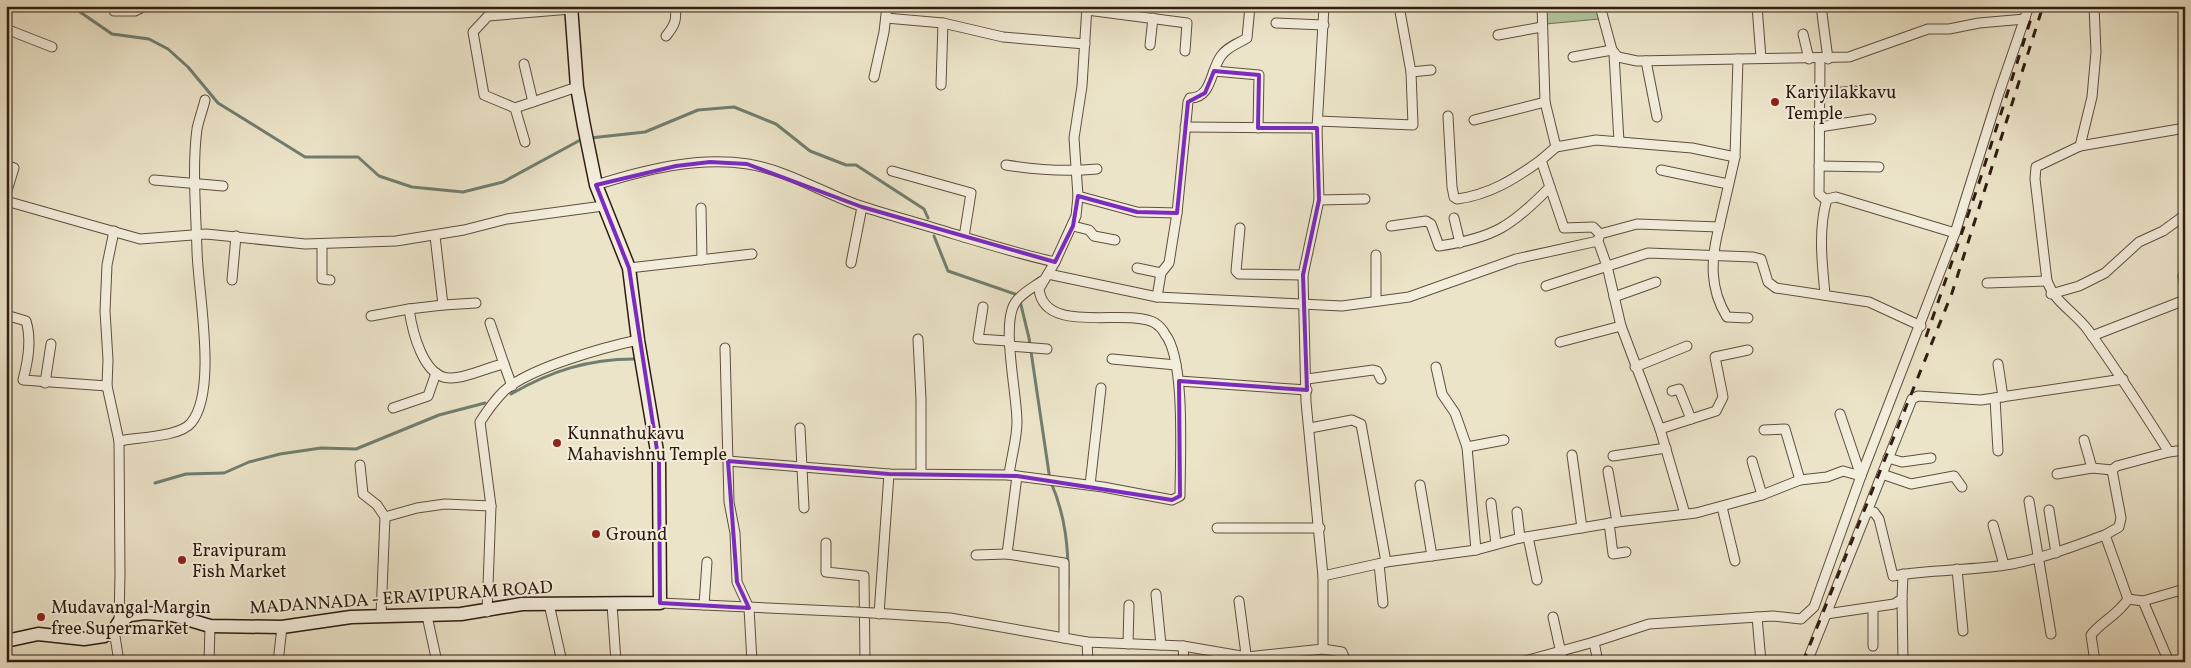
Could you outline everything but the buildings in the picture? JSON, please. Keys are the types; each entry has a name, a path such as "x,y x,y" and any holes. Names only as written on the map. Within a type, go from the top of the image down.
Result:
{"main road":[{"path":"571,8 577,87 584,126 596,185 629,268 638,340 659,463 660,603"},
{"name":"MADANNADA - ERAVIPURAM ROAD","path":"6,641 38,634 84,639 104,636 130,615 145,613 172,616 210,626 282,627 381,616 427,616 487,612 522,604 660,603"}],"street":[{"path":"114,11 135,11 145,6"},
{"path":"666,36 675,26 677,18 675,6"},
{"path":"874,77 887,6"},
{"path":"1157,297 1161,273 1169,263 1177,213 1188,102 1190,98 1199,98 1205,93 1220,56 1231,46 1247,38 1250,31 1250,6"},
{"path":"1323,649 1324,576 1306,402 1307,379 1303,275 1319,200 1317,124 1324,6"},
{"path":"1185,127 1258,128 1317,124 1413,125 1411,72 1399,6"},
{"path":"1542,6 1545,102 1556,147"},
{"path":"1600,6 1613,52 1619,142"},
{"path":"1758,6 1762,58"},
{"path":"1822,6 1824,59 1819,94 1819,194 1826,200"},
{"path":"1521,662 1594,642 1649,624 1757,617 1790,616 1801,618 1814,607 1861,476 1956,233 1999,93 2029,6"},
{"path":"2080,146 2092,97 2096,52 2094,6"},
{"path":"571,8 488,16 473,32 484,95 515,108 577,87"},
{"path":"728,461 889,474 1013,476 1090,485 1172,500 1177,499 1180,496 1180,381 1167,335 1155,323 1137,318 1078,318 1050,309 1040,295 1045,278 1073,226 1078,196 1074,138 1085,44 1087,8 1187,23 1185,52"},
{"path":"886,18 943,23 1003,37 1085,44"},
{"path":"1150,45 1153,18"},
{"path":"1573,57 1613,52 1628,60 1646,61 1849,58 1928,29 1949,29 1979,23 2025,19"},
{"path":"942,85 943,23"},
{"path":"1276,23 1324,25"},
{"path":"1498,35 1542,27"},
{"path":"6,29 52,47"},
{"path":"1802,34 1809,59"},
{"path":"1738,59 1735,157 1712,255 1713,284 1727,317 1748,318"},
{"path":"1646,61 1657,117"},
{"path":"524,64 533,102"},
{"path":"1411,72 1431,70"},
{"path":"1214,71 1259,75 1258,128"},
{"path":"1819,94 1855,91"},
{"path":"119,441 180,431 192,423 198,409 205,374 195,185 197,129 205,100"},
{"path":"1474,120 1545,102"},
{"path":"515,108 525,142"},
{"path":"1448,116 1452,187 1454,197 1457,200 1478,195 1510,182 1556,147 1596,140 1692,148 1735,157"},
{"path":"1819,127 1872,119"},
{"path":"2169,452 2123,379 2092,336 2051,294 2047,281 2034,179 2036,167 2080,146 2185,128"},
{"path":"1541,160 1564,228 1593,227 1599,238 1621,326 1660,430 1685,514"},
{"path":"596,185 644,170 710,162 748,164 768,169 862,207 1022,255 1055,262"},
{"path":"6,165 14,168 6,194"},
{"path":"1006,165 1036,170 1077,171 1097,169"},
{"path":"1819,166 1879,167"},
{"path":"1661,170 1728,184"},
{"path":"892,171 971,193 964,237"},
{"path":"154,180 223,186"},
{"path":"1391,226 1426,221 1431,224 1440,246 1476,240 1515,221 1550,187"},
{"path":"1078,196 1137,212 1177,213"},
{"path":"1826,200 1836,197 1956,233"},
{"path":"1319,200 1365,199"},
{"path":"1825,294 1822,251 1826,200"},
{"path":"6,201 140,239 198,234 236,236 305,244 396,241 435,236 507,219 603,206"},
{"path":"851,263 862,207"},
{"path":"701,208 702,260"},
{"path":"2051,294 2078,286 2105,273 2140,242 2163,231 2185,215"},
{"path":"1454,218 1460,243"},
{"path":"1007,554 1017,424 1009,343 1010,316 1015,303 1045,278 1157,297 1342,306 1409,297 1516,259 1599,238 1637,224 1719,227"},
{"path":"1073,226 1089,230 1094,236 1115,240"},
{"path":"1240,228 1236,271 1239,274 1303,275"},
{"path":"114,231 107,264 105,311 108,360 107,386 119,441 120,574 116,626 119,662"},
{"path":"232,280 236,236"},
{"path":"435,236 442,306"},
{"path":"322,244 322,279 330,280"},
{"path":"1546,286 1648,253 1760,259 1768,282 1776,288 1870,302 1921,326"},
{"path":"629,268 752,254"},
{"path":"1376,255 1376,301"},
{"path":"1138,268 1161,273"},
{"path":"2183,276 2185,287"},
{"path":"1987,283 2047,281"},
{"path":"1614,297 1656,282"},
{"path":"2092,336 2185,300"},
{"path":"371,316 409,309 476,303"},
{"path":"983,308 978,339 1047,349"},
{"path":"409,309 418,347 436,373 451,378 504,364"},
{"path":"6,315 26,321 29,331 27,362 23,380 107,386"},
{"path":"490,323 512,386"},
{"path":"1560,342 1621,326"},
{"path":"918,339 921,399 921,474"},
{"path":"487,612 490,506 480,422 499,397 512,386 552,366 586,354 638,340"},
{"path":"45,383 51,344"},
{"path":"1635,367 1687,346"},
{"path":"725,348 729,502 735,533 737,582 749,608 752,662"},
{"path":"1660,430 1716,411 1723,397 1715,357 1748,350"},
{"path":"1112,359 1176,365"},
{"path":"1998,364 1998,451"},
{"path":"1436,367 1442,394 1455,413 1467,447 1476,550"},
{"path":"1307,379 1373,370 1377,371 1381,379"},
{"path":"393,408 428,396 436,373"},
{"path":"1807,662 1912,398 1918,396 1981,400 2123,379"},
{"path":"1180,381 1307,390"},
{"path":"1090,485 1101,388"},
{"path":"1672,391 1679,389 1691,420"},
{"path":"1840,414 1861,476"},
{"path":"1310,428 1352,420 1361,424 1383,563 1383,604"},
{"path":"800,428 804,508"},
{"path":"1764,430 1785,429 1800,480"},
{"path":"1467,447 1504,440"},
{"path":"2084,440 2092,468"},
{"path":"1613,456 1666,448"},
{"path":"2057,474 2092,468 2112,470 2117,466 2169,452 2185,450"},
{"path":"1572,455 1582,528"},
{"path":"1888,458 1902,462 1931,458"},
{"path":"1752,461 1762,495"},
{"path":"360,465 363,494 377,505 385,517 381,616"},
{"path":"1324,576 1383,563 1476,550 1524,538 1722,507 1762,495 1800,480 1827,477 1843,470 1861,476"},
{"path":"1866,512 1874,512 1879,519 1892,576 2004,565 2056,553 2105,535 2119,527 2122,518 2112,470"},
{"path":"1608,471 1613,523 1613,554 1626,552"},
{"path":"876,614 889,474"},
{"path":"1882,474 1912,484 1954,476 1962,487"},
{"path":"1420,485 1432,556"},
{"path":"2029,501 2051,634"},
{"path":"1491,502 1496,544"},
{"path":"385,517 417,508 444,504 490,506"},
{"path":"1722,507 1735,561"},
{"path":"2049,510 2056,553"},
{"path":"1517,512 1537,580"},
{"path":"1993,525 2004,565"},
{"path":"1217,528 1320,528"},
{"path":"2105,535 2128,599"},
{"path":"826,543 826,572 864,576 865,662"},
{"path":"976,555 1007,554 1064,563 1064,638"},
{"path":"704,605 707,562"},
{"path":"1957,569 1963,631"},
{"path":"1903,574 1903,662"},
{"path":"2128,599 2143,601 2181,590 2185,598"},
{"path":"1156,594 1161,645"},
{"path":"1826,614 1894,604 1902,599"},
{"path":"2095,662 2091,635 2099,625 2121,610 2128,599"},
{"path":"1238,601 1247,659"},
{"path":"2143,601 2168,662"},
{"path":"660,603 950,618 1087,642 1183,646 1247,659 1323,649 1342,652 1346,662"},
{"path":"549,604 562,662"},
{"path":"612,604 616,662"},
{"path":"1128,644 1129,605"},
{"path":"1873,608 1874,646"},
{"path":"427,616 436,662"},
{"path":"1554,617 1563,662"},
{"path":"1757,617 1761,662"},
{"path":"210,626 210,662"},
{"path":"278,662 282,627"},
{"path":"1087,642 1088,662"},
{"path":"1594,642 1598,662"},
{"path":"1183,646 1184,662"}],"highlighted area":[{"path":"1214,71 1259,75 1258,128 1317,128 1319,200 1303,275 1307,390 1179,381 1180,496 1172,500 1017,476 889,474 728,461 737,582 749,608 660,603 659,463 629,268 596,185 676,166 710,162 747,164 862,207 1055,262 1073,226 1078,196 1137,212 1177,213 1188,102 1205,93"}],"green space":[{"path":"1546,6 1597,6 1599,19 1546,24"}],"waterway":[{"path":"79,6 80,12 112,34 149,39 168,49 188,67 218,103 305,157 358,157 379,176 412,187 463,192 503,182 584,138"},
{"path":"590,138 645,132 698,110 734,107 776,124 810,151 846,165 856,165 924,209 928,218"},
{"path":"934,236 948,271 1018,295"},
{"path":"1020,301 1029,338 1050,480 1063,520 1068,561 1068,589"},
{"path":"511,394 541,379 570,368 601,361 634,359"},
{"path":"155,483 186,474 224,473 249,462 280,454 321,448 356,449 439,415 485,403"}],"railway":[{"path":"1926,337 1978,186 2035,6"},
{"path":"1803,662 1952,293 2043,6"}],"place":[{"name":"Kariyilakkavu Temple","path":"1775,102"},
{"name":"Kunnathukavu Mahavishnu Temple","path":"557,443"},
{"name":"Ground","path":"596,534"},
{"name":"Eravipuram Fish Market","path":"182,560"},
{"name":"Mudavangal Margin free Supermarket","path":"41,617"}]}
